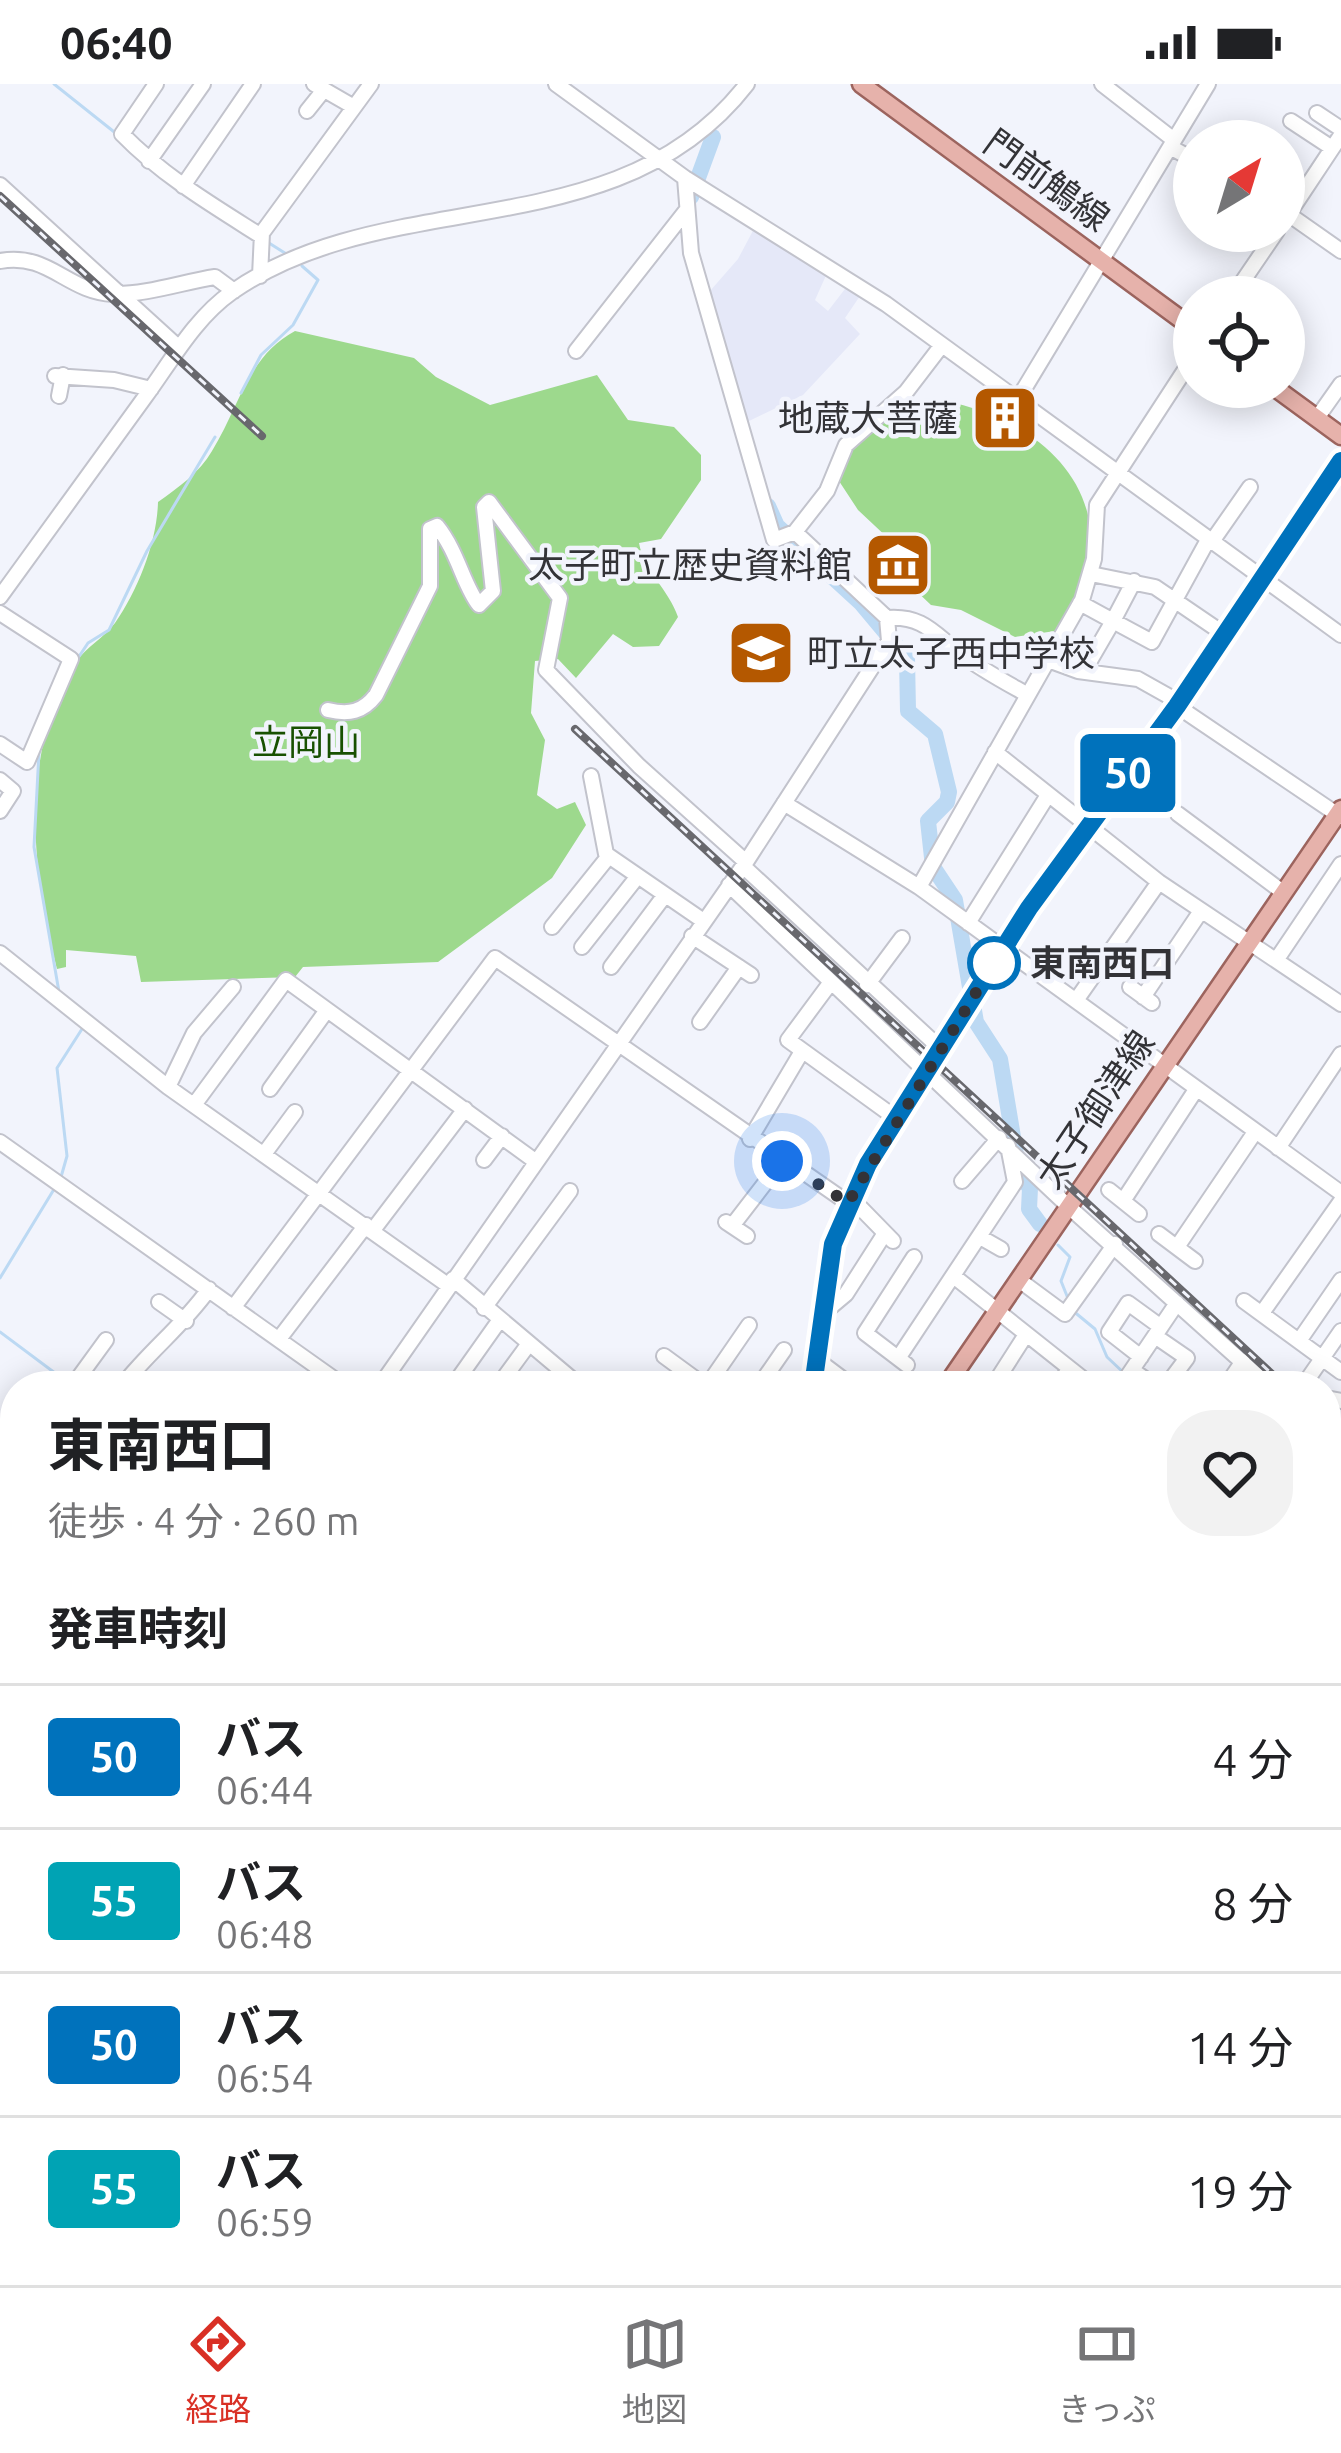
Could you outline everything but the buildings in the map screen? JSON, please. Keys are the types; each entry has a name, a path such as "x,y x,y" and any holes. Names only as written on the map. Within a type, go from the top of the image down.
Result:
{"main road":[{"name":"門前鵤線","path":"861,84 1173,313"},
{"path":"1303,408 1341,436"},
{"name":"太子御津線","path":"956,1371 1340,814"}],"street":[{"path":"156,84 122,134 183,186 261,236"},
{"path":"183,186 254,84"},
{"path":"260,276 261,236 370,84"},
{"path":"556,84 690,181 848,279 1341,635"},
{"path":"0,597 179,348 233,291 347,242 604,185 663,161 725,111 747,84"},
{"path":"1102,84 1172,143"},
{"path":"1018,399 1208,84"},
{"path":"307,111 319,87 354,107"},
{"path":"149,161 193,90"},
{"path":"1318,112 1338,137"},
{"path":"1305,126 1338,137"},
{"path":"1305,186 1338,137"},
{"path":"690,181 685,212 705,306 775,540 795,532 827,490 846,445 906,392 942,345"},
{"path":"0,185 179,348"},
{"path":"577,351 685,212"},
{"path":"1305,227 1341,251"},
{"path":"0,261 30,258 84,289 118,294 215,277 233,291"},
{"path":"58,396 59,375 151,389"},
{"path":"1317,418 1341,384"},
{"path":"919,887 1080,603 1096,541 1093,515 1173,389"},
{"path":"815,1371 833,1244 849,1200 1002,948 1178,704 1341,462"},
{"path":"1080,603 1152,642 1211,539 1250,487"},
{"path":"328,710 345,714 376,695 430,586 430,529 437,526 464,564 471,595 479,604 488,601 493,591 484,507 489,502 560,598 546,670 867,985 941,1049"},
{"path":"390,1371 744,864 889,641 887,618 795,532"},
{"path":"1091,574 1134,581 1174,600 1224,634"},
{"path":"1084,671 1134,581"},
{"path":"0,613 71,659 27,762 0,744"},
{"path":"887,618 908,616 940,632 957,651 1028,695"},
{"path":"1048,660 1138,679 1340,814"},
{"path":"995,752 1159,882 1341,1004"},
{"path":"591,776 609,856 703,920"},
{"path":"0,780 13,791 0,811"},
{"path":"968,923 1048,795"},
{"path":"784,803 919,887 1341,1197 1262,1313"},
{"path":"1178,814 1285,893"},
{"path":"552,927 576,889 609,856"},
{"path":"1277,959 1341,864"},
{"path":"583,942 638,876"},
{"path":"1077,999 1159,882"},
{"path":"729,885 1069,1206 1253,1371"},
{"path":"611,967 633,929 665,895"},
{"path":"1142,996 1202,911"},
{"path":"692,936 745,971 700,1022"},
{"path":"867,985 902,938"},
{"path":"0,952 168,1087 451,1282 561,1371"},
{"path":"233,1309 495,958 782,1161 849,1200 889,1237 846,1294 821,1315"},
{"path":"194,1105 286,980 535,1161"},
{"path":"831,982 788,1040 897,1119"},
{"path":"168,1087 194,1033 233,987"},
{"path":"269,1089 327,1010"},
{"path":"750,1139 801,1053"},
{"path":"1278,1148 1341,1054"},
{"path":"1123,1201 1195,1090"},
{"path":"279,1339 335,1278 465,1109"},
{"path":"264,1154 296,1112"},
{"path":"1177,1247 1255,1132"},
{"path":"484,1160 502,1136"},
{"path":"0,1142 323,1371"},
{"path":"962,1181 1003,1142"},
{"path":"914,1257 865,1333 903,1361 1015,1182 1003,1142"},
{"path":"747,1236 729,1224 782,1161"},
{"path":"1108,1190 1139,1214"},
{"path":"484,1308 503,1277 534,1249 571,1191"},
{"path":"1159,1234 1195,1261"},
{"path":"980,1237 1001,1249"},
{"path":"1019,1280 1065,1314 1115,1244"},
{"path":"956,1278 995,1314 1072,1371"},
{"path":"1299,1341 1341,1280"},
{"path":"134,1371 157,1341 176,1334 209,1289"},
{"path":"1244,1301 1340,1371"},
{"path":"159,1302 186,1322"},
{"path":"1143,1371 1109,1332 1128,1303 1186,1358 1177,1371"},
{"path":"1131,1371 1178,1303"},
{"path":"468,1371 499,1322"},
{"path":"717,1371 749,1325"},
{"path":"1315,1371 1341,1331"},
{"path":"1003,1371 1025,1336"},
{"path":"83,1371 106,1340"},
{"path":"509,1371 528,1345"},
{"path":"769,1371 784,1350"},
{"path":"664,1356 690,1371"},
{"path":"816,1360 831,1371"},
{"path":"1236,1371 1243,1361"}],"shaded area":[{"path":"756,225 828,271 815,300 828,311 848,285 862,293 845,318 860,334 803,395 747,422 710,291 738,259"}],"green space":[{"name":"立岡山","path":"295,331 414,358 436,377 490,405 597,375 628,420 674,427 701,455 701,480 661,539 639,543 678,617 659,646 633,647 613,634 576,678 558,659 535,661 531,713 545,740 537,795 557,809 575,802 586,825 552,878 438,962 303,967 295,977 141,982 136,956 66,950 66,967 57,969 41,892 35,812 45,735 58,698 76,662 111,628 131,596 150,549 158,502 201,466 255,369"},
{"path":"929,399 962,405 1024,431 1071,476 1085,505 1091,538 1085,581 1055,631 1015,637 961,610 931,605 912,587 907,556 858,510 839,481 861,437 897,411"}],"waterway":[{"path":"54,84 118,135"},
{"path":"691,197 713,137"},
{"path":"154,172 170,184"},
{"path":"269,243 288,255"},
{"path":"241,393 261,355 293,325 318,280 302,266"},
{"path":"76,661 88,643 109,630 147,551 215,437"},
{"path":"768,506 777,526 861,603 907,658 908,711 935,734 949,792 947,802 928,821 933,867 955,900 976,1022 1000,1059 1019,1173 1030,1188 1029,1209 1040,1224"},
{"path":"39,752 34,847 59,992"},
{"path":"61,1177 67,1156 57,1068 82,1029"},
{"path":"0,1278 56,1186"},
{"path":"1058,1245 1070,1257 1061,1281 1069,1301"},
{"path":"1072,1310 1095,1329 1107,1357 1122,1371"},
{"path":"0,1332 52,1371"}],"railway":[{"path":"0,196 262,436"},
{"path":"575,729 1269,1371"}],"bus line":[{"name":"50","path":"815,1371 833,1244 868,1164 1002,948 1177,706 1341,461"}],"place":[{"name":"地蔵大菩薩","path":"1005,418"},
{"name":"太子町立歴史資料館","path":"898,565"},
{"name":"町立太子西中学校","path":"761,653"},
{"name":"東南西口","path":"994,963"}],"route":[{"path":"782,1161 848,1203 994,963"}]}
